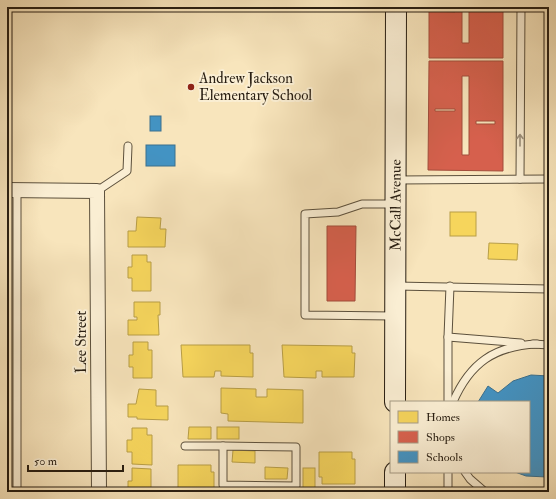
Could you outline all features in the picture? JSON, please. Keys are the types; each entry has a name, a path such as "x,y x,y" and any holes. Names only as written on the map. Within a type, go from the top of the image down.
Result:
{"main road":[{"name":"McCall Avenue","path":"395,401 396,7"},
{"path":"395,473 395,492"}],"street":[{"path":"10,188 97,191"},
{"name":"Lee Street","path":"97,191 99,492"}],"lane":[{"path":"520,179 521,7"},
{"path":"97,191 127,171 128,146"},
{"path":"396,180 549,180"},
{"path":"10,188 17,492"},
{"path":"395,316 305,315 305,214 338,212 362,204 396,204"},
{"path":"395,286 549,289"},
{"path":"448,401 450,286"},
{"path":"448,337 549,345"},
{"path":"454,401 467,376 478,364 491,355 506,348 537,344"},
{"path":"185,446 224,446 296,447 296,486 261,489 223,486 224,446"},
{"path":"448,473 448,492"},
{"path":"466,473 470,479 485,492"}],"building: Homes":[{"path":"450,212 476,212 476,236 450,236"},
{"path":"137,217 161,218 160,229 166,229 165,247 128,247 128,231 136,231"},
{"path":"489,243 518,244 517,260 488,259"},
{"path":"132,255 147,255 147,262 151,262 151,291 132,291 132,278 128,278 128,267 132,267"},
{"path":"134,302 160,302 160,315 158,315 159,335 128,335 128,320 137,320 137,317 134,317"},
{"path":"133,342 148,342 148,350 152,350 152,378 133,378 133,367 129,367 129,355 133,355"},
{"path":"181,345 250,345 250,353 253,353 253,377 221,376 221,371 215,371 214,377 183,377"},
{"path":"282,345 352,346 352,353 355,353 354,377 322,377 322,371 316,371 316,378 284,377"},
{"path":"221,388 256,389 256,397 267,397 267,389 303,390 303,423 228,421 228,414 221,413"},
{"path":"139,389 156,390 156,406 168,406 168,420 137,419 137,417 128,417 128,404 136,404"},
{"path":"189,427 211,427 211,439 188,439"},
{"path":"217,427 239,427 239,439 217,439"},
{"path":"132,428 147,428 147,435 152,435 152,465 132,464 132,452 127,452 127,440 132,440"},
{"path":"233,450 255,451 255,463 232,462"},
{"path":"319,452 352,452 352,459 355,459 355,484 322,484 322,477 319,477"},
{"path":"178,465 211,465 211,472 214,472 214,492 181,492 181,490 178,490"},
{"path":"265,467 288,468 287,479 265,479"},
{"path":"132,468 151,469 151,492 128,492 128,481 132,481"},
{"path":"303,468 315,468 315,490 303,490"},
{"path":"242,491 242,492 220,492"}],"building: Shops":[{"path":"429,7 462,7 462,43 469,43 469,7 503,7 503,58 429,58","holes":["435,9 455,9 455,12 435,11"]},
{"path":"429,61 503,61 503,171 428,170","holes":["462,76 469,76 469,155 462,155","435,109 455,109 455,111 435,111","476,121 495,121 495,124 476,124"]},
{"path":"327,226 356,226 355,301 327,301"}],"building: Schools":[{"path":"150,116 161,116 161,131 150,131"},
{"path":"146,145 175,145 175,166 146,166"},
{"path":"531,375 549,376 549,476 547,477 526,476 518,473 530,473 530,401 479,401 488,386 498,393 513,381"}],"place":[{"name":"Andrew Jackson Elementary School","path":"191,87"}]}
